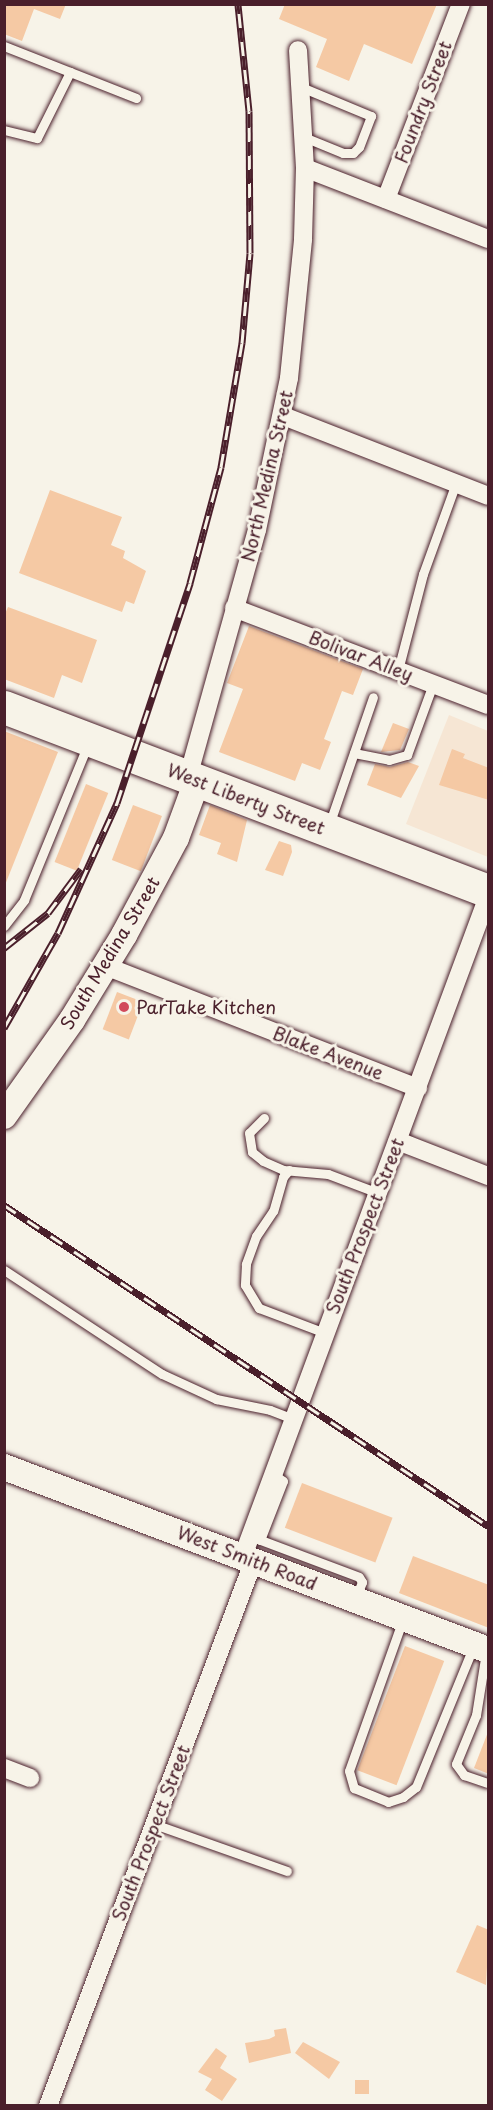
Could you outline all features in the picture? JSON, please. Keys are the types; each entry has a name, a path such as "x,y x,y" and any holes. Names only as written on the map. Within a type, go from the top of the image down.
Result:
{"highway":[{"name":"West Liberty Street","path":"4,707 489,891"}],"street":[{"name":"Foundry Street","path":"386,199 461,4"},
{"name":"North Medina Street","path":"192,779 234,608 257,530 283,416 298,309 304,168 298,50"},
{"path":"304,168 489,239"},
{"path":"283,416 489,496"},
{"name":"Bolivar Alley","path":"234,608 489,705"},
{"name":"South Medina Street","path":"4,1116 105,966 176,838 192,779"},
{"name":"South Prospect Street","path":"48,2106 154,1824 252,1548 273,1474 292,1419 489,896"},
{"name":"Blake Avenue","path":"105,966 418,1088"},
{"path":"398,1141 489,1176"},
{"name":"West Smith Road","path":"4,1467 252,1548 355,1599 483,1648"},
{"path":"4,1768 30,1778"}],"lane":[{"path":"4,46 136,98"},
{"path":"4,130 37,138 70,72"},
{"path":"301,87 370,116 359,147 353,153 343,153 304,137"},
{"path":"398,670 423,574 456,483"},
{"path":"354,753 389,760 407,755 433,684"},
{"path":"327,830 373,697"},
{"path":"4,926 24,900 90,740"},
{"path":"264,1118 249,1133 252,1152 263,1161 289,1170 328,1174 378,1193"},
{"path":"289,1170 283,1177 273,1211 256,1236 246,1264 245,1285 259,1308 325,1333"},
{"path":"4,1270 162,1374 216,1399 270,1410 292,1419"},
{"path":"404,1618 349,1771 354,1788 388,1802 403,1797 416,1787 483,1648"},
{"path":"483,1648 476,1714 456,1764 464,1774 487,1783"},
{"path":"154,1824 287,1871"}],"shaded area":[{"path":"449,715 488,731 488,857 406,824"}],"building":[{"path":"4,4 66,4 60,19 34,9 22,41 4,34"},
{"path":"285,4 437,4 412,64 364,44 349,81 316,67 327,39 279,19"},
{"path":"50,490 122,517 111,545 125,551 123,558 146,571 134,604 126,601 122,612 19,573"},
{"path":"8,607 97,640 82,683 62,675 54,698 4,679 4,616"},
{"path":"249,626 363,669 353,695 342,691 324,739 331,742 320,770 302,763 295,781 219,752 243,689 227,683"},
{"path":"393,723 409,729 400,750 381,752"},
{"path":"4,731 58,752 5,885 4,885"},
{"path":"452,749 465,754 463,758 489,768 489,800 439,785"},
{"path":"408,762 419,766 401,798 367,785 375,764 390,767"},
{"path":"86,784 108,793 77,871 55,862"},
{"path":"133,805 162,816 141,871 112,860"},
{"path":"210,805 247,820 237,862 217,854 221,843 199,835"},
{"path":"279,841 291,845 292,852 283,876 265,870"},
{"path":"117,992 143,1002 129,1039 103,1029"},
{"path":"302,1483 393,1518 375,1563 285,1528"},
{"path":"413,1556 489,1585 489,1628 399,1593"},
{"path":"405,1646 444,1661 397,1785 357,1770"},
{"path":"489,1732 489,1774 474,1768"},
{"path":"477,1925 489,1930 486,1985 456,1972"},
{"path":"286,2028 291,2053 249,2063 245,2043 269,2039 275,2036 274,2030"},
{"path":"303,2042 340,2062 329,2079 295,2053"},
{"path":"216,2048 227,2056 220,2068 237,2079 222,2101 205,2090 212,2079 198,2072"},
{"path":"355,2080 369,2080 369,2094 355,2094"}],"railway":[{"path":"4,1028 58,933 117,803 190,583 221,467 242,343 250,253 249,111 238,4"},
{"path":"4,948 48,913 81,869"},
{"path":"4,1205 488,1526"}],"place":[{"name":"ParTake Kitchen","path":"124,1007"}]}
